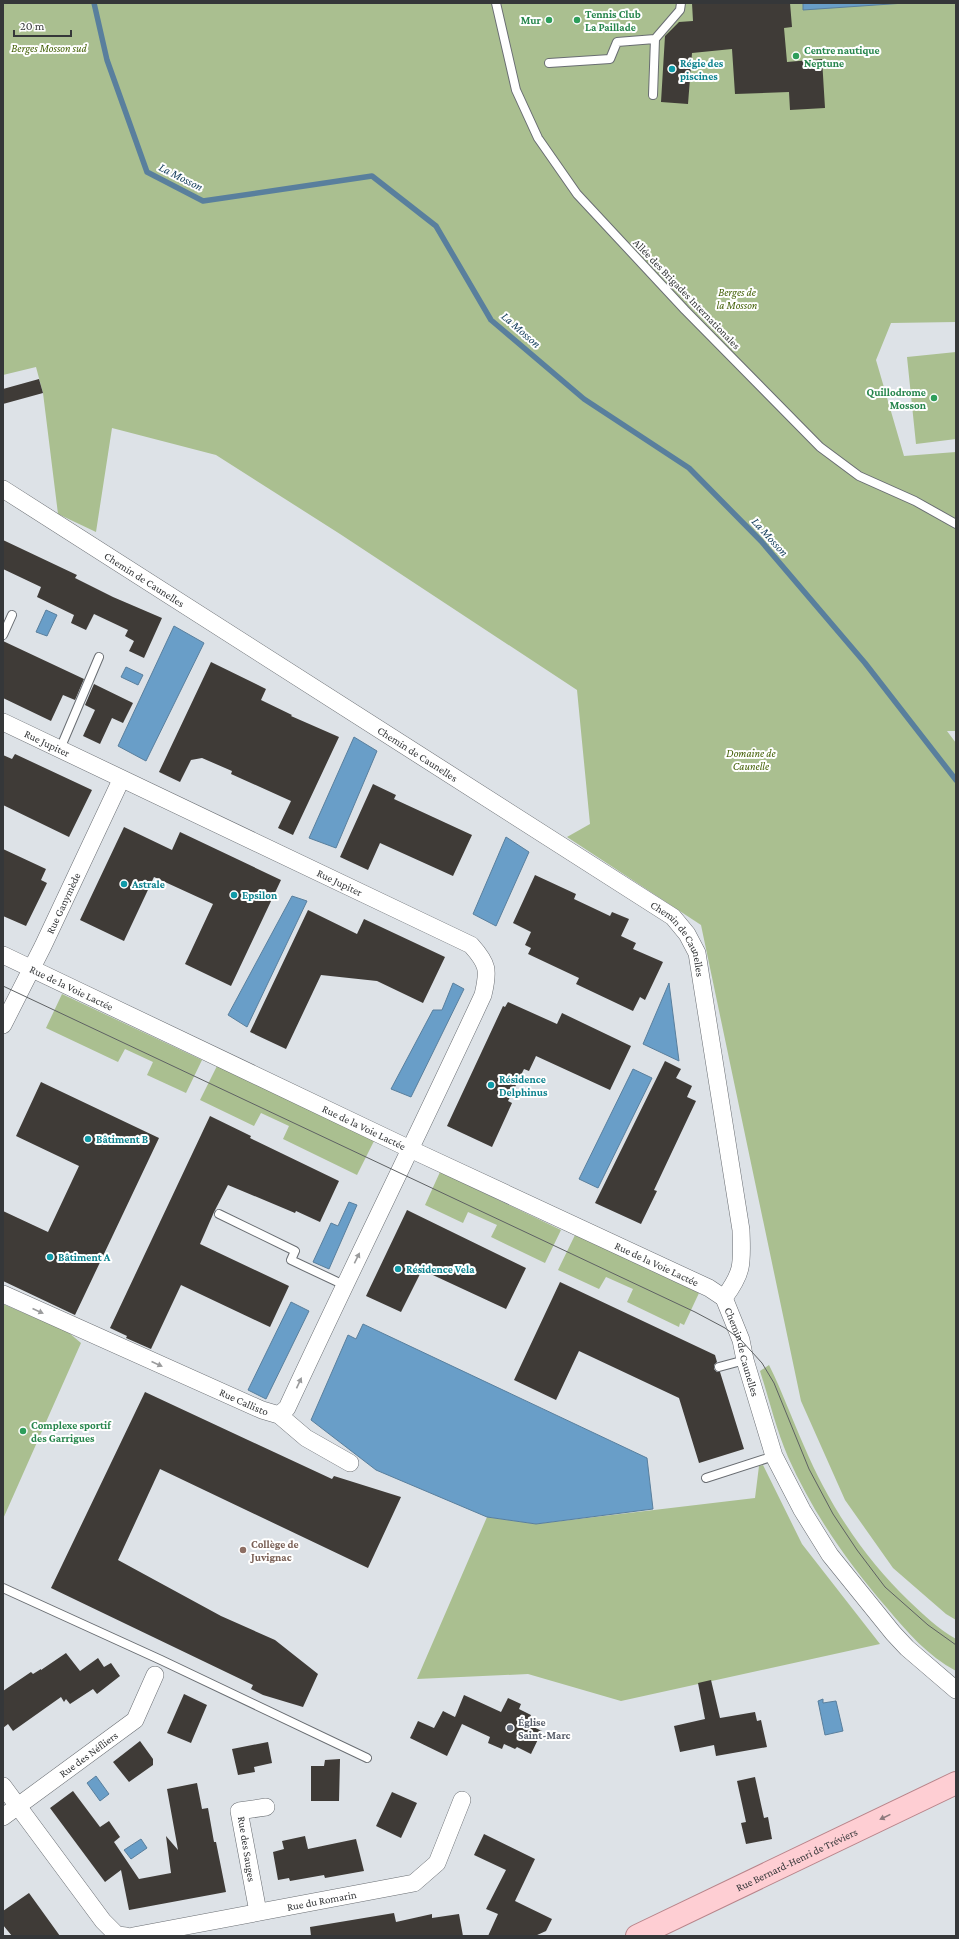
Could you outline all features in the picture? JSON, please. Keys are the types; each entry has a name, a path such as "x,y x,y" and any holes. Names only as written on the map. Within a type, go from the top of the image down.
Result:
{"main road":[{"name":"Rue Bernard-Henri de Tréviers","path":"637,1936 956,1783"},
{"name":"Rue Bernard-Henri de Tréviers","path":"670,1936 956,1800"}],"street":[{"name":"Chemin de Caunelles","path":"3,489 673,917 687,934 697,953 742,1230 742,1258 740,1274 724,1298 741,1340 744,1360 774,1456 802,1510 830,1555 893,1633 907,1648 956,1690"},
{"name":"Rue Jupiter","path":"3,722 121,780 472,945 484,959 487,977 483,995 410,1149"},
{"name":"Rue Ganymède","path":"3,1025 32,969 121,780"},
{"name":"Rue de la Voie Lactée","path":"3,955 410,1149 703,1285 724,1298"},
{"name":"Rue Callisto","path":"3,1294 262,1410 279,1416 287,1408 344,1285 410,1149"},
{"path":"279,1416 306,1438 350,1463"},
{"name":"Chemin de Caunelles","path":"937,1674 956,1682"},
{"name":"Rue des Néfliers","path":"3,1817 135,1720 155,1675"},
{"path":"3,1786 103,1921 117,1935 126,1936"},
{"name":"Rue du Romarin","path":"133,1936 414,1883 437,1863 462,1800"},
{"name":"Rue des Sauges","path":"258,1912 239,1811 266,1807"}],"lane":[{"name":"Allée des Brigades Internationales","path":"496,3 516,90 538,138 576,194 685,310 820,447 859,476 915,501 956,524"},
{"path":"653,95 655,39 680,10 681,3"},
{"path":"549,63 610,60 617,42 655,39"},
{"path":"3,635 12,615"},
{"path":"60,749 100,657"},
{"path":"219,1214 295,1251 291,1260 344,1285"},
{"path":"719,1368 744,1360"},
{"path":"706,1478 774,1456"},
{"path":"3,1588 169,1663 366,1758"}],"green space":[{"path":"3,3 956,3 956,322 891,323 876,360 904,456 956,452 956,731 947,731 956,743 956,1620 946,1614 893,1568 845,1500 801,1401 701,925 567,837 590,824 577,690 340,534 216,455 112,428 96,532 58,514 43,393 36,367 3,375"},
{"name":"Quillodrome Mosson","path":"956,352 956,439 916,444 907,357"},
{"path":"62,994 202,1060 186,1093 147,1075 153,1062 125,1049 118,1062 46,1028"},
{"path":"217,1066 374,1141 357,1175 283,1139 289,1126 261,1113 254,1126 200,1100"},
{"path":"440,1172 561,1230 545,1263 491,1237 497,1225 468,1212 463,1223 425,1205"},
{"path":"575,1235 699,1293 684,1325 680,1323 679,1327 627,1302 633,1289 606,1277 599,1289 558,1270"},
{"name":"Complexe sportif des Garrigues","path":"3,1304 68,1332 81,1343 3,1519"},
{"path":"769,1365 814,1467 836,1509 862,1548 877,1567 931,1622 956,1639 956,1671 936,1658 918,1643 872,1591 845,1555 808,1498 788,1457 780,1436 760,1371"},
{"path":"763,1465 802,1544 880,1644 621,1701 528,1674 417,1679 487,1517 536,1524 755,1498 759,1466"}],"water":[{"path":"803,3 905,3 803,10"},
{"path":"46,610 57,615 47,636 36,632"},
{"path":"174,626 204,643 146,761 118,746"},
{"path":"126,667 143,675 138,685 121,677"},
{"path":"354,737 377,751 336,848 309,838"},
{"path":"506,837 529,852 496,926 473,914"},
{"path":"292,896 307,901 247,1027 228,1015"},
{"path":"453,983 464,989 411,1097 391,1089 433,1010 442,1010"},
{"path":"669,983 679,1061 643,1044"},
{"path":"633,1069 652,1078 598,1188 579,1179"},
{"path":"349,1202 357,1205 329,1269 313,1262 331,1223 338,1226"},
{"path":"291,1302 309,1311 266,1399 248,1390"},
{"path":"363,1324 647,1458 653,1509 536,1524 487,1517 376,1470 311,1420 348,1335 356,1339"},
{"path":"823,1699 823,1703 836,1701 843,1731 825,1735 818,1701"},
{"path":"96,1776 109,1794 100,1801 87,1783"},
{"path":"141,1839 147,1848 131,1859 124,1850"}],"building":[{"path":"692,3 790,3 792,27 784,28 787,62 822,59 825,108 790,110 789,92 735,94 732,49 692,53 688,104 661,102 665,36 679,22 693,21"},
{"path":"39,379 43,393 3,404 3,389"},
{"path":"3,540 77,575 75,578 113,597 162,618 144,658 129,651 134,641 125,636 128,630 94,614 86,630 71,623 74,615 37,597 41,587 3,569"},
{"path":"3,641 84,679 75,700 63,695 51,721 3,698"},
{"path":"211,662 266,689 261,700 292,715 291,716 339,737 293,835 278,828 291,801 231,774 232,771 202,758 191,760 180,782 159,772"},
{"path":"94,684 133,703 123,723 112,718 100,744 83,736 95,710 85,705"},
{"path":"15,754 92,790 69,837 3,805 3,755 12,759"},
{"path":"373,784 396,795 394,799 472,835 453,876 380,843 368,870 340,857"},
{"name":"Epsilon","path":"124,827 172,850 180,832 281,880 231,986 185,964 213,904 154,877 124,941 80,920"},
{"path":"3,849 46,869 41,880 47,883 26,926 3,916"},
{"path":"535,875 576,894 574,899 610,916 612,912 629,919 621,936 636,943 633,949 663,962 645,1000 640,997 633,1011 576,984 579,978 528,954 531,948 525,945 531,932 513,923"},
{"path":"308,910 357,934 364,919 445,957 423,1003 377,981 321,975 286,1049 250,1032"},
{"path":"508,1002 557,1024 562,1013 631,1046 610,1090 536,1056 529,1071 524,1069 508,1101 512,1103 492,1147 447,1126 503,1006 505,1007"},
{"path":"665,1061 681,1069 676,1078 692,1086 687,1097 696,1101 654,1190 657,1191 641,1224 595,1203"},
{"path":"41,1082 159,1138 75,1315 3,1281 3,1211 48,1232 79,1166 16,1136"},
{"path":"210,1116 251,1136 250,1138 339,1181 320,1222 296,1211 295,1213 228,1185 200,1244 289,1286 270,1327 181,1285 151,1349 126,1338 127,1336 110,1328"},
{"path":"407,1210 526,1268 506,1309 422,1270 401,1312 366,1296"},
{"path":"560,1282 715,1355 717,1362 714,1365 714,1369 717,1372 720,1372 744,1449 699,1463 679,1398 579,1351 556,1400 514,1380"},
{"path":"145,1392 332,1479 334,1476 401,1497 368,1568 160,1469 118,1560 221,1616 275,1640 318,1674 303,1707 263,1695 251,1689 253,1685 51,1588"},
{"path":"66,1653 80,1671 98,1658 104,1667 111,1663 120,1676 97,1694 93,1689 70,1704 66,1699 64,1702 61,1697 13,1731 8,1724 3,1728 3,1691 31,1672 33,1674 41,1670"},
{"path":"711,1680 720,1718 755,1712 757,1721 761,1720 767,1747 716,1756 714,1745 680,1752 674,1726 705,1719 698,1683"},
{"path":"184,1694 207,1705 191,1743 167,1733"},
{"path":"464,1695 501,1712 508,1698 521,1704 519,1709 531,1715 527,1724 542,1731 531,1754 517,1747 515,1749 504,1744 502,1749 488,1743 490,1737 462,1724 447,1756 410,1738 418,1721 434,1728 443,1711 455,1717"},
{"path":"140,1741 153,1759 153,1765 129,1782 113,1762"},
{"path":"268,1742 272,1763 254,1767 255,1772 238,1775 232,1749"},
{"path":"340,1759 339,1801 311,1801 311,1766 324,1766 325,1760"},
{"path":"755,1777 764,1818 768,1817 772,1839 746,1844 741,1823 746,1822 737,1781"},
{"path":"197,1783 202,1809 208,1808 214,1842 216,1842 226,1892 129,1910 121,1870 105,1882 50,1808 73,1791 100,1827 109,1821 120,1837 114,1842 139,1879 171,1873 166,1836 178,1850 167,1789"},
{"path":"392,1792 417,1803 401,1838 376,1826"},
{"path":"484,1834 535,1859 515,1901 552,1919 546,1931 535,1936 488,1936 498,1914 486,1909 506,1870 474,1855"},
{"path":"305,1836 308,1849 356,1839 364,1871 325,1878 324,1875 290,1881 289,1878 278,1880 273,1852 284,1849 282,1841"},
{"path":"29,1893 60,1936 12,1936 3,1925 3,1911"},
{"path":"394,1913 396,1922 432,1914 432,1918 459,1914 463,1936 311,1936 310,1927"}],"waterway":[{"name":"La Mosson","path":"94,3 107,60 147,172 203,201 372,176 436,226 491,320 584,399 689,468 761,541 865,663 956,780"}],"tram line":[{"path":"3,986 695,1312 725,1328 741,1340 762,1363 774,1383 809,1469 833,1514 857,1550 885,1587 928,1625 956,1645"}],"place":[{"name":"Mur","path":"549,20"},
{"name":"Tennis Club La Paillade","path":"577,20"},
{"name":"Centre nautique Neptune","path":"796,56"},
{"name":"Régie des piscines","path":"672,69"},
{"name":"Quillodrome Mosson","path":"934,398"},
{"name":"Astrale","path":"124,884"},
{"name":"Epsilon","path":"234,895"},
{"name":"Résidence Delphinus","path":"491,1085"},
{"name":"Bâtiment B","path":"88,1139"},
{"name":"Bâtiment A","path":"50,1257"},
{"name":"Résidence Vela","path":"398,1269"},
{"name":"Complexe sportif des Garrigues","path":"23,1431"},
{"name":"Collège de Juvignac","path":"243,1550"},
{"name":"Église Saint-Marc","path":"510,1728"}],"park label":[{"name":"Berges Mosson sud","path":"49,48"},
{"name":"Berges de la Mosson","path":"737,298"},
{"name":"Domaine de Caunelle","path":"751,759"}]}
